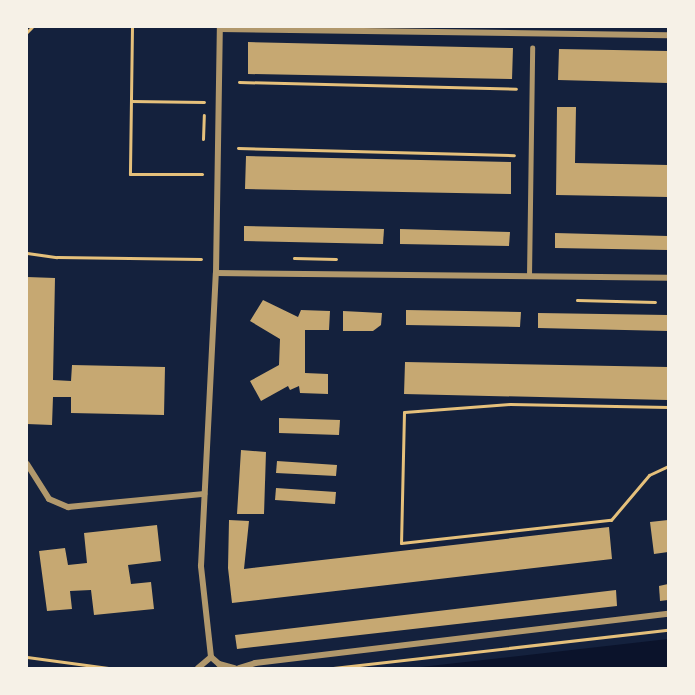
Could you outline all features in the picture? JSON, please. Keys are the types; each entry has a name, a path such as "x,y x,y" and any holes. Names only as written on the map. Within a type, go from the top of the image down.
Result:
{"street":[{"path":"234,668 219,664 211,657 201,566 216,273 220,28 668,35"},
{"path":"216,273 668,278"},
{"path":"27,464 49,500 68,507 204,494"},
{"path":"239,668 255,663 668,614"},
{"path":"198,668 211,657"}],"lane":[{"path":"529,276 532,48"}],"path":[{"path":"27,32 32,27"},
{"path":"132,27 130,174 202,174"},
{"path":"239,82 516,88"},
{"path":"131,101 204,102"},
{"path":"203,139 204,115"},
{"path":"238,148 514,155"},
{"path":"27,253 57,257 201,259"},
{"path":"294,258 336,259"},
{"path":"577,300 655,302"},
{"path":"668,407 510,404 404,412 401,543 611,520 649,475 668,466"},
{"path":"333,668 668,630"},
{"path":"27,657 108,668"}],"water":[{"path":"668,639 668,667 660,668 412,668"}],"building":[{"path":"248,42 513,48 512,79 248,74"},
{"path":"559,49 668,51 668,83 558,80"},
{"path":"557,107 576,107 575,163 668,165 668,197 556,195"},
{"path":"246,156 511,162 511,194 245,189"},
{"path":"244,226 384,229 383,244 244,241"},
{"path":"400,229 510,232 509,246 400,244"},
{"path":"555,233 668,236 668,250 555,248"},
{"path":"27,277 55,278 53,380 71,381 72,365 165,367 164,415 71,413 71,397 53,397 52,425 27,424"},
{"path":"263,300 298,317 301,310 330,311 329,330 305,330 305,373 328,374 328,394 300,393 299,386 290,390 288,386 261,401 250,381 279,365 280,339 250,321"},
{"path":"406,310 521,312 520,327 406,325"},
{"path":"343,311 382,313 381,325 373,331 343,331"},
{"path":"538,313 668,315 668,331 538,328"},
{"path":"405,362 668,367 668,400 404,394"},
{"path":"279,418 340,420 339,435 279,433"},
{"path":"241,450 266,452 264,514 237,514"},
{"path":"277,461 337,465 336,476 276,473"},
{"path":"276,488 336,492 335,504 275,500"},
{"path":"229,520 249,521 244,569 609,527 612,559 232,603 228,568"},
{"path":"668,520 668,552 654,554 650,522"},
{"path":"157,525 161,561 128,565 131,584 151,582 154,609 94,615 91,590 70,591 72,609 47,611 39,551 65,548 68,565 87,563 84,533"},
{"path":"668,584 668,600 660,601 659,586"},
{"path":"616,590 617,606 237,649 235,635"}]}
